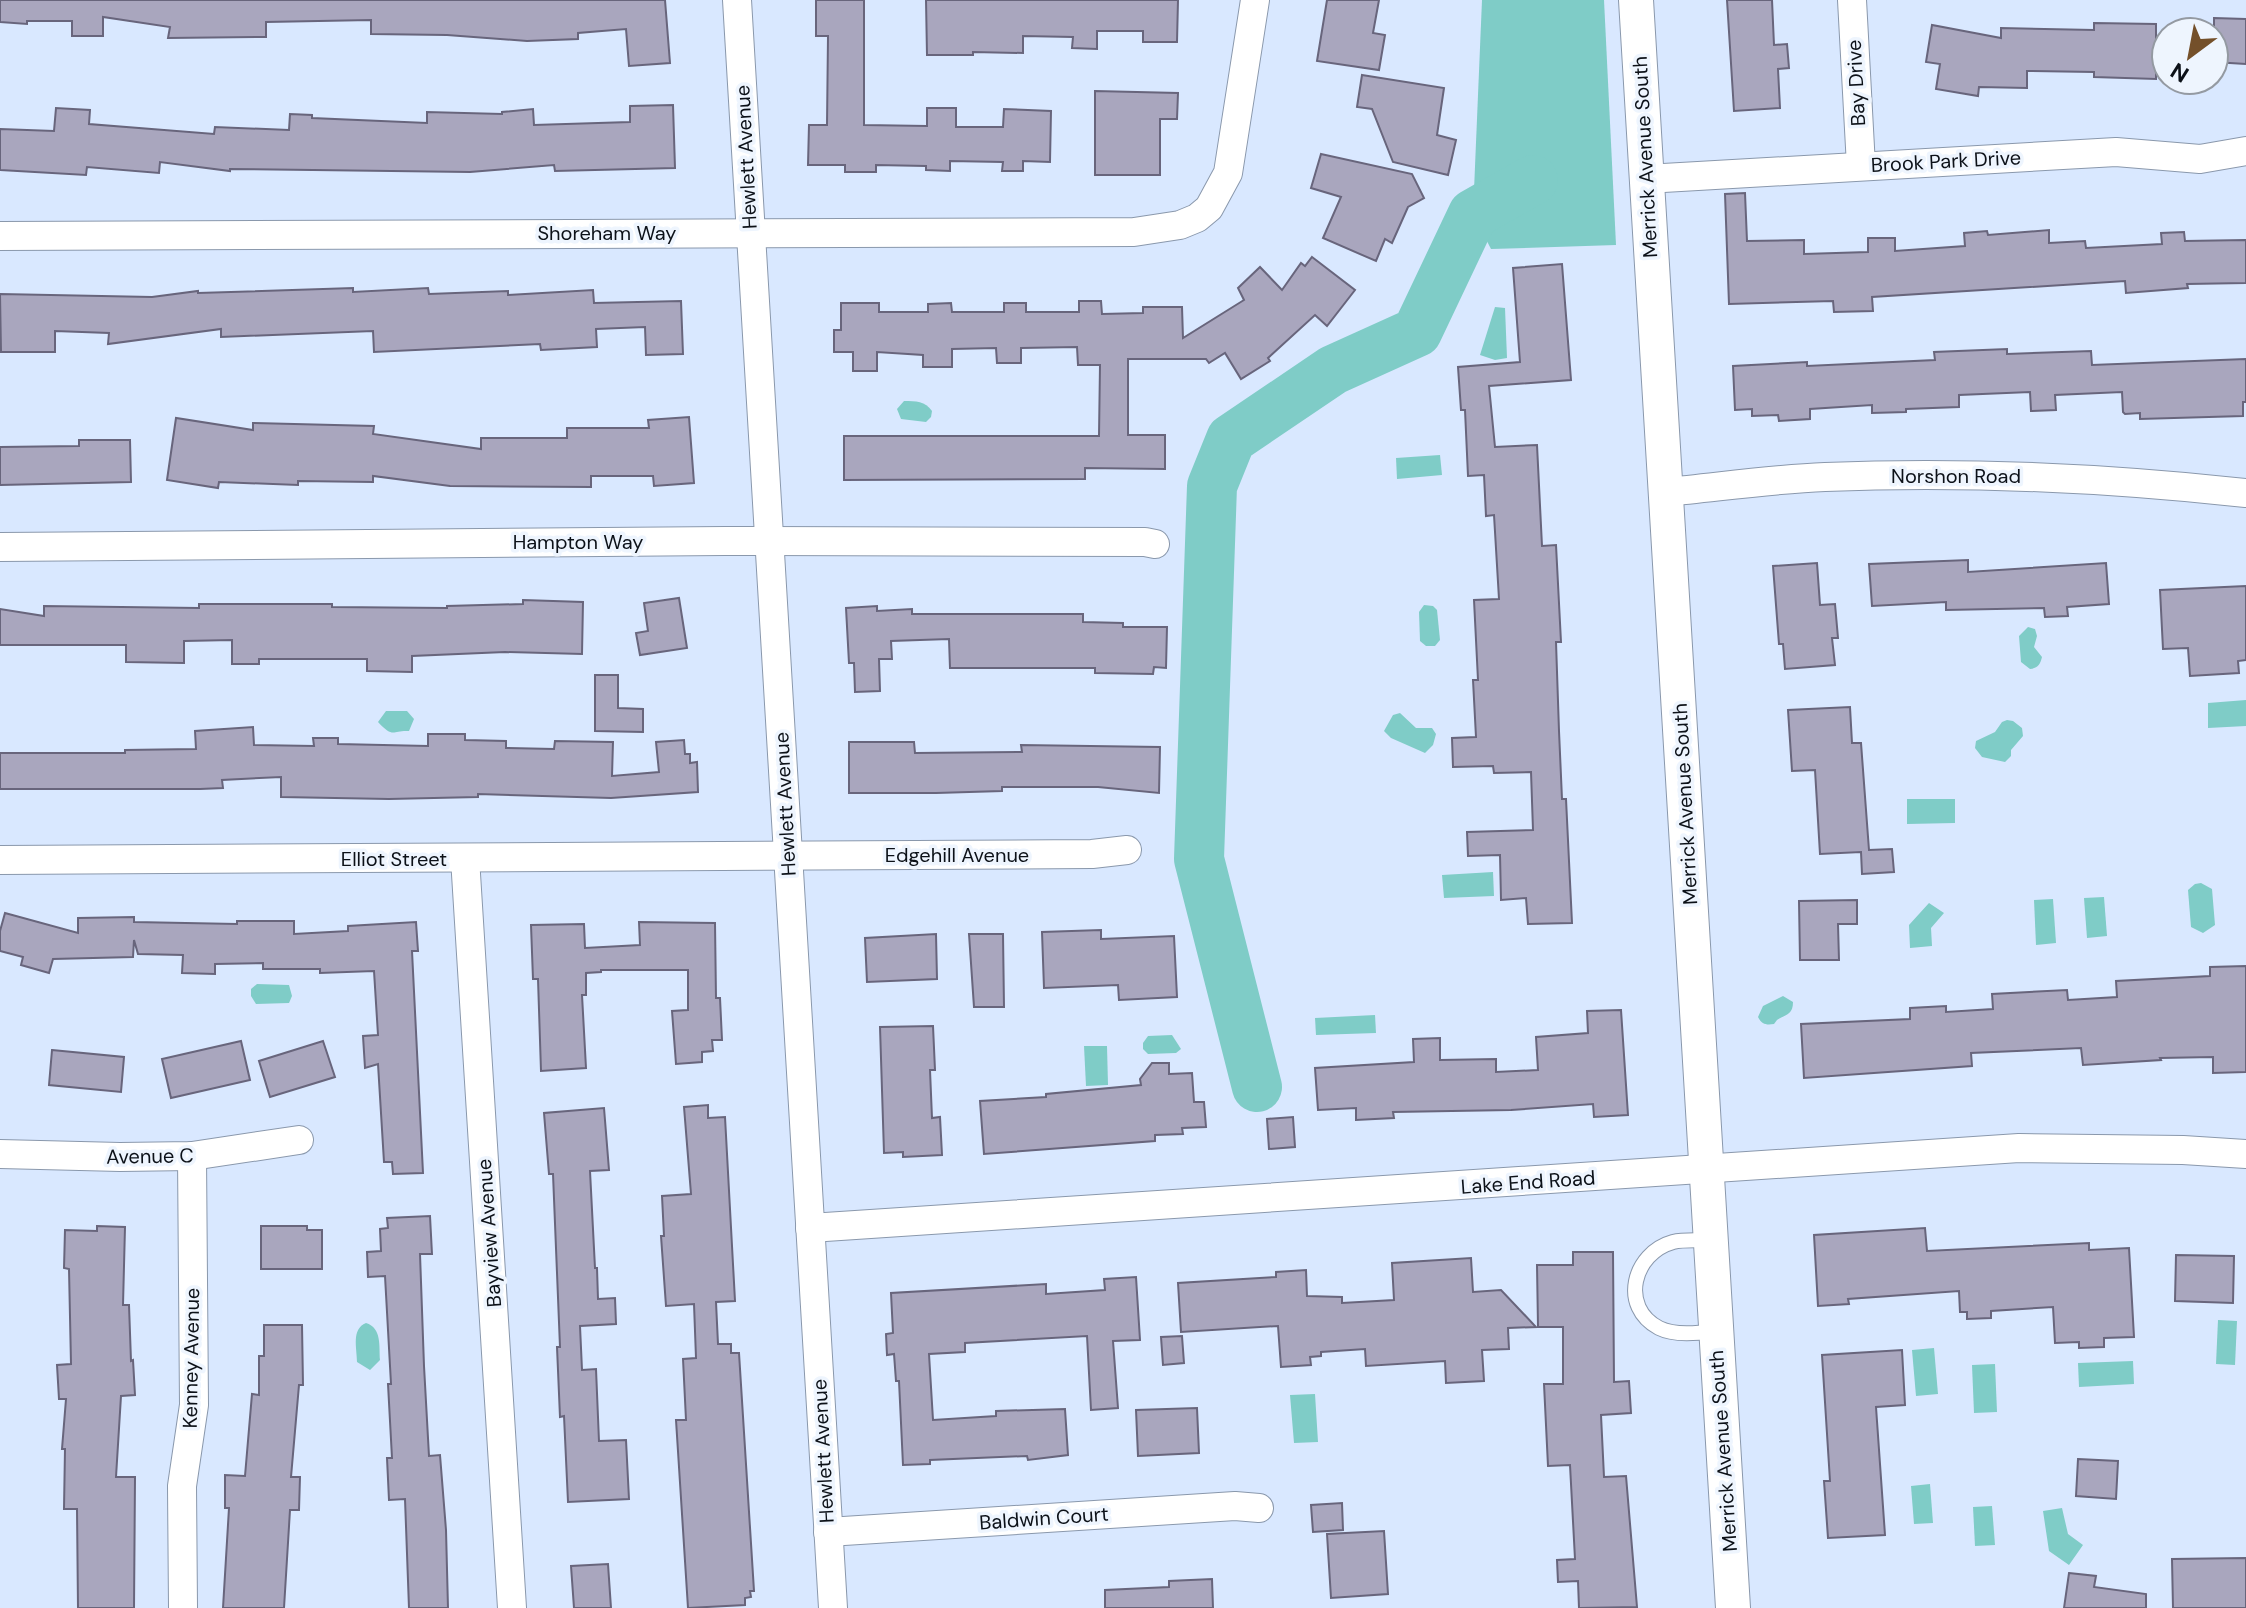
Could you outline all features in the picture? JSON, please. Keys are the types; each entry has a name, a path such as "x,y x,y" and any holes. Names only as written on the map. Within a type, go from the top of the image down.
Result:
{"street":[{"name":"Hewlett Avenue","path":"737,0 833,1608"},
{"name":"Shoreham Way","path":"0,236 1134,232 1180,225 1197,218 1209,208 1228,173 1255,0"},
{"name":"Merrick Avenue South","path":"1636,0 1733,1608"},
{"name":"Bay Drive","path":"1852,0 1861,166"},
{"name":"Brook Park Drive","path":"1646,179 2116,152 2200,159 2246,151"},
{"name":"Norshon Road","path":"1666,492 1823,477 2025,475 2246,493"},
{"name":"Hampton Way","path":"0,547 725,541 1155,544"},
{"name":"Edgehill Avenue","path":"788,856 1092,854 1127,850"},
{"name":"Elliot Street","path":"0,860 788,856"},
{"name":"Bayview Avenue","path":"465,858 512,1608"},
{"name":"Avenue C","path":"0,1154 192,1156 299,1140"},
{"name":"Lake End Road","path":"810,1228 2019,1148 2246,1154"},
{"name":"Kenney Avenue","path":"183,1608 182,1486 194,1405 192,1156"},
{"name":"Baldwin Court","path":"828,1532 1235,1506 1259,1508"}],"lane":[{"path":"1712,1240 1673,1242 1649,1255 1636,1273 1634,1297 1643,1314 1660,1328 1697,1333 1716,1331"}],"shaded area":[{"path":"1482,0 1604,0 1616,245 1491,249 1473,214"},
{"path":"1495,307 1505,308 1507,358 1495,360 1480,355"},
{"path":"904,401 926,405 932,411 931,417 926,422 901,419 897,409"},
{"path":"1440,455 1442,475 1397,479 1396,458"},
{"path":"1424,605 1437,610 1440,640 1435,646 1426,646 1420,641 1419,612"},
{"path":"2028,627 2035,629 2034,647 2042,657 2038,666 2030,669 2021,662 2019,636"},
{"path":"2246,700 2246,726 2208,728 2208,703"},
{"path":"386,711 407,711 414,719 409,731 393,732 383,727 378,722"},
{"path":"1400,713 1416,728 1432,728 1436,734 1433,745 1425,753 1391,738 1384,731 1393,715"},
{"path":"2007,720 2022,728 2023,736 2011,750 2011,756 2005,762 1982,757 1975,748 1976,741 1995,732"},
{"path":"1907,799 1955,799 1955,823 1907,824"},
{"path":"1493,872 1494,896 1444,898 1442,875"},
{"path":"2201,883 2212,889 2215,925 2203,933 2191,927 2188,890"},
{"path":"2104,897 2107,936 2087,938 2084,898"},
{"path":"2053,899 2056,943 2036,945 2034,900"},
{"path":"1929,903 1944,913 1931,928 1932,946 1910,948 1909,925"},
{"path":"257,984 289,985 292,996 289,1003 256,1004 251,989"},
{"path":"1783,996 1793,1002 1790,1012 1774,1024 1761,1022 1758,1017 1763,1006"},
{"path":"1375,1015 1376,1033 1316,1035 1315,1018"},
{"path":"1172,1035 1181,1049 1176,1053 1148,1054 1143,1049 1148,1036"},
{"path":"1084,1046 1107,1046 1108,1085 1086,1086"},
{"path":"2218,1320 2237,1321 2235,1365 2216,1364"},
{"path":"366,1323 375,1329 379,1343 380,1360 370,1370 357,1362 357,1334"},
{"path":"1934,1348 1938,1394 1916,1396 1912,1350"},
{"path":"2133,1361 2134,1384 2079,1387 2078,1363"},
{"path":"1995,1364 1997,1412 1974,1413 1972,1365"},
{"path":"1315,1394 1318,1442 1294,1443 1290,1395"},
{"path":"1930,1484 1933,1523 1914,1524 1911,1486"},
{"path":"1992,1506 1995,1545 1975,1546 1973,1507"},
{"path":"2062,1508 2068,1534 2083,1545 2069,1565 2049,1551 2043,1511"}],"building":[{"path":"0,0 665,0 670,63 629,66 626,29 578,33 578,39 527,41 447,35 371,34 371,20 266,22 266,37 168,38 170,27 103,17 103,36 72,36 72,21 0,22"},
{"path":"816,0 864,0 864,125 927,126 927,108 956,108 956,127 1003,127 1004,109 1051,111 1050,162 1023,161 1023,171 1002,171 1003,162 950,161 950,171 926,170 926,166 876,165 876,172 845,172 845,165 808,165 809,125 827,125 828,36 816,36"},
{"path":"926,0 1178,0 1177,42 1143,42 1143,31 1097,31 1097,49 1072,48 1073,37 1023,36 1023,53 927,55"},
{"path":"1327,0 1379,0 1373,33 1385,35 1379,70 1317,61"},
{"path":"1727,0 1772,0 1774,45 1787,44 1789,68 1778,69 1780,108 1734,111"},
{"path":"2230,18 2246,19 2246,64 2230,63"},
{"path":"2094,23 2150,24 2150,79 2094,77 2094,72 2027,71 2027,88 1979,87 1978,96 1936,89 1940,64 1926,62 1932,25 2001,38 2001,28 2094,30"},
{"path":"1362,75 1444,88 1437,135 1456,140 1448,175 1393,162 1372,109 1357,107"},
{"path":"1095,91 1178,93 1177,119 1160,119 1160,175 1095,175"},
{"path":"673,105 675,168 555,171 554,165 470,172 230,171 160,162 159,173 87,167 86,175 0,170 0,129 54,131 56,108 90,110 89,124 214,134 215,127 289,130 290,114 312,115 312,118 427,123 427,112 502,114 533,109 534,125 630,122 630,106"},
{"path":"1321,154 1412,174 1424,198 1408,207 1392,243 1385,239 1376,261 1323,238 1341,197 1311,188"},
{"path":"1745,193 1747,241 1804,240 1804,254 1868,252 1868,238 1895,238 1895,251 1965,246 1964,233 1987,231 1988,235 2049,230 2049,243 2085,241 2086,248 2162,244 2161,233 2184,232 2185,241 2246,240 2246,283 2187,284 2188,288 2126,293 2125,281 1872,297 1873,311 1834,312 1833,301 1729,304 1725,194"},
{"path":"1312,257 1355,290 1327,326 1315,315 1268,358 1270,361 1241,379 1225,353 1209,363 1206,359 1128,359 1128,435 1165,435 1165,469 1085,468 1085,479 844,480 844,436 1099,436 1100,365 1078,365 1077,347 1021,348 1021,363 997,363 996,348 952,349 952,367 923,367 923,355 877,352 877,371 853,371 853,352 834,352 834,330 841,330 841,303 879,303 879,312 928,312 928,304 951,303 952,312 1004,312 1004,303 1026,303 1026,312 1079,312 1079,301 1101,301 1102,314 1143,313 1143,307 1182,307 1183,338 1244,300 1238,288 1260,267 1282,290 1301,263 1305,266"},
{"path":"1562,264 1571,380 1489,386 1495,447 1537,445 1542,546 1556,545 1561,642 1556,642 1559,731 1572,923 1528,924 1526,898 1501,900 1500,855 1468,856 1467,832 1533,830 1531,772 1494,773 1493,766 1453,767 1452,738 1476,737 1473,680 1478,680 1474,600 1499,599 1494,515 1486,516 1484,475 1468,476 1465,410 1461,410 1458,367 1520,362 1513,268"},
{"path":"353,288 353,292 428,288 429,294 508,291 508,295 593,290 594,303 681,301 683,354 646,355 645,327 596,329 597,347 541,350 540,344 374,352 373,331 221,337 221,329 108,344 109,333 55,331 55,352 1,352 0,294 152,297 198,291"},
{"path":"2007,349 2007,354 2091,351 2092,365 2246,359 2243,416 2140,419 2140,413 2123,412 2122,392 2055,395 2056,410 2031,411 2030,392 1959,395 1959,407 1906,409 1906,412 1872,413 1872,405 1810,409 1810,419 1779,421 1778,415 1752,416 1752,409 1735,410 1733,366 1935,360 1934,352"},
{"path":"689,417 694,483 654,486 653,476 591,476 591,487 450,486 373,476 373,482 298,481 298,485 219,482 218,488 167,480 176,418 253,430 253,423 374,426 373,434 481,449 481,438 567,438 567,428 649,428 648,420"},
{"path":"79,440 130,440 131,482 0,485 0,447 79,446"},
{"path":"1968,560 1968,572 2106,563 2109,604 2067,607 2068,616 2045,617 2044,608 1946,610 1946,602 1872,606 1869,564"},
{"path":"1817,563 1820,605 1835,604 1838,638 1832,638 1835,665 1785,669 1783,644 1779,644 1773,566"},
{"path":"2246,586 2246,660 2238,661 2239,673 2190,676 2188,648 2163,649 2160,590"},
{"path":"679,598 687,648 640,655 636,633 648,631 644,603"},
{"path":"523,600 583,602 582,654 505,652 412,656 412,672 367,671 367,659 259,659 259,664 232,664 232,640 184,641 184,663 126,662 126,645 0,645 0,609 44,616 44,606 199,608 199,604 332,604 332,607 447,608 523,604"},
{"path":"877,606 877,611 912,609 912,614 1083,614 1083,622 1123,623 1123,627 1167,627 1166,668 1154,667 1153,674 1095,673 1095,668 950,668 949,639 891,641 892,659 879,659 880,691 855,692 854,663 849,663 846,608"},
{"path":"595,675 618,675 618,708 643,709 643,732 595,731"},
{"path":"1850,707 1852,743 1861,743 1869,850 1892,849 1894,872 1862,874 1861,852 1820,854 1815,770 1792,771 1788,710"},
{"path":"253,727 254,745 314,746 313,738 338,738 338,744 428,746 428,734 465,734 465,740 506,741 506,748 554,749 555,741 613,742 612,776 659,772 656,742 684,740 685,754 690,754 690,763 697,762 698,792 611,798 478,794 478,797 389,799 281,797 281,777 222,780 223,788 200,789 0,789 0,753 125,753 125,750 196,749 195,731"},
{"path":"849,742 914,742 915,753 1022,752 1021,745 1160,747 1159,793 1098,787 1002,787 1002,791 849,793"},
{"path":"1857,900 1857,924 1838,924 1839,960 1800,960 1799,901"},
{"path":"5,913 78,933 78,918 134,917 134,922 237,924 237,921 294,921 294,934 348,931 348,926 416,922 418,951 412,951 423,1173 393,1174 392,1162 384,1162 378,1064 365,1068 363,1036 378,1035 374,971 320,973 320,969 263,969 263,963 215,964 215,974 182,973 183,955 138,954 134,940 133,957 53,959 49,973 21,965 23,957 0,951 0,931"},
{"path":"639,922 715,923 716,998 720,998 722,1040 712,1040 713,1051 702,1052 702,1062 676,1064 672,1011 688,1010 688,970 601,970 586,973 586,995 582,995 586,1068 541,1071 538,979 533,979 531,925 584,924 585,948 640,945"},
{"path":"1101,930 1101,939 1174,936 1177,997 1119,1000 1118,985 1044,988 1042,932"},
{"path":"936,934 937,979 867,982 865,938"},
{"path":"969,934 1003,934 1004,1007 974,1007"},
{"path":"2246,966 2246,1072 2213,1073 2213,1057 2083,1065 2081,1048 1971,1053 1972,1066 1804,1078 1801,1024 1910,1019 1910,1008 1946,1006 1946,1012 1993,1009 1992,994 2067,990 2068,1000 2117,997 2116,981 2210,976 2210,967"},
{"path":"1621,1010 1628,1115 1594,1117 1593,1104 1511,1110 1393,1112 1394,1118 1356,1120 1356,1108 1318,1110 1315,1068 1414,1062 1413,1039 1440,1038 1440,1060 1496,1059 1496,1072 1538,1070 1536,1037 1588,1033 1587,1011"},
{"path":"933,1026 935,1070 930,1070 932,1118 940,1117 942,1155 903,1157 903,1152 884,1153 880,1027"},
{"path":"241,1041 250,1080 171,1098 162,1059"},
{"path":"323,1041 335,1077 270,1097 259,1061"},
{"path":"52,1050 124,1057 121,1092 49,1085"},
{"path":"1152,1063 1169,1063 1169,1074 1192,1073 1194,1102 1204,1102 1206,1127 1182,1128 1183,1134 1155,1135 1155,1141 984,1154 980,1101 1046,1097 1046,1094 1141,1085 1140,1079"},
{"path":"708,1105 708,1118 725,1117 735,1301 716,1302 718,1344 731,1344 731,1353 739,1353 754,1591 750,1591 751,1597 745,1598 745,1605 688,1608 676,1420 686,1420 683,1359 696,1358 694,1304 666,1306 661,1236 664,1236 662,1196 691,1194 684,1107"},
{"path":"604,1108 609,1170 590,1171 595,1268 598,1299 615,1298 616,1324 580,1326 582,1370 596,1369 599,1441 626,1440 629,1499 568,1502 564,1416 560,1417 553,1174 549,1174 544,1113"},
{"path":"1293,1117 1295,1147 1269,1149 1267,1119"},
{"path":"430,1216 432,1254 420,1254 424,1366 429,1456 440,1455 448,1608 409,1608 405,1499 389,1500 387,1458 392,1458 388,1384 391,1384 385,1276 368,1277 367,1252 381,1251 380,1229 388,1228 387,1218"},
{"path":"97,1226 125,1227 123,1305 129,1305 135,1395 121,1396 116,1477 135,1477 134,1608 78,1608 77,1509 64,1509 65,1449 62,1449 66,1399 59,1399 57,1365 71,1364 69,1269 64,1268 65,1230 97,1231"},
{"path":"261,1226 307,1226 307,1230 322,1230 322,1269 261,1269"},
{"path":"1925,1228 1927,1251 2089,1243 2089,1250 2129,1248 2134,1337 2104,1338 2104,1347 2079,1348 2079,1342 2055,1343 2053,1307 1991,1311 1991,1318 1967,1319 1967,1312 1960,1312 1959,1291 1848,1299 1849,1304 1818,1306 1814,1235"},
{"path":"1573,1252 1613,1252 1614,1382 1629,1381 1631,1413 1601,1415 1604,1477 1626,1476 1637,1607 1579,1608 1578,1581 1558,1582 1557,1560 1575,1559 1570,1465 1548,1466 1544,1384 1563,1384 1563,1327 1538,1327 1537,1265 1573,1265"},
{"path":"2176,1255 2234,1256 2233,1303 2175,1301"},
{"path":"1471,1258 1473,1292 1501,1290 1536,1327 1508,1328 1509,1349 1482,1350 1484,1381 1446,1383 1445,1361 1366,1366 1365,1349 1321,1352 1321,1356 1310,1357 1311,1365 1281,1367 1278,1326 1181,1332 1178,1283 1276,1277 1276,1272 1306,1270 1307,1296 1342,1297 1342,1303 1394,1300 1392,1263"},
{"path":"1136,1277 1140,1340 1113,1341 1118,1408 1091,1410 1087,1336 965,1343 965,1352 929,1354 933,1420 996,1416 996,1411 1065,1409 1068,1455 1028,1460 1027,1456 930,1460 930,1464 903,1465 899,1381 896,1381 894,1354 887,1355 886,1334 893,1333 891,1293 1046,1284 1046,1294 1105,1290 1104,1279"},
{"path":"264,1325 302,1325 303,1385 299,1385 291,1477 300,1477 299,1510 290,1510 284,1608 223,1608 229,1508 225,1508 225,1475 245,1476 252,1394 259,1395 259,1356 264,1356"},
{"path":"1182,1336 1184,1363 1163,1365 1161,1337"},
{"path":"1902,1350 1905,1405 1876,1407 1885,1535 1828,1538 1824,1481 1830,1481 1822,1355"},
{"path":"1197,1408 1199,1453 1138,1456 1136,1410"},
{"path":"2078,1459 2118,1461 2116,1499 2076,1496"},
{"path":"1342,1503 1343,1530 1313,1532 1311,1505"},
{"path":"1384,1531 1388,1594 1331,1598 1327,1534"},
{"path":"2246,1558 2246,1608 2173,1608 2172,1559"},
{"path":"608,1564 611,1608 574,1608 571,1566"},
{"path":"2069,1573 2096,1576 2094,1587 2146,1594 2146,1608 2064,1608"},
{"path":"1212,1579 1213,1608 1105,1608 1105,1590 1169,1587 1169,1581"}],"waterway":[{"path":"1257,1087 1199,859 1212,486 1231,439 1333,370 1417,332 1473,214 1533,180"}]}
